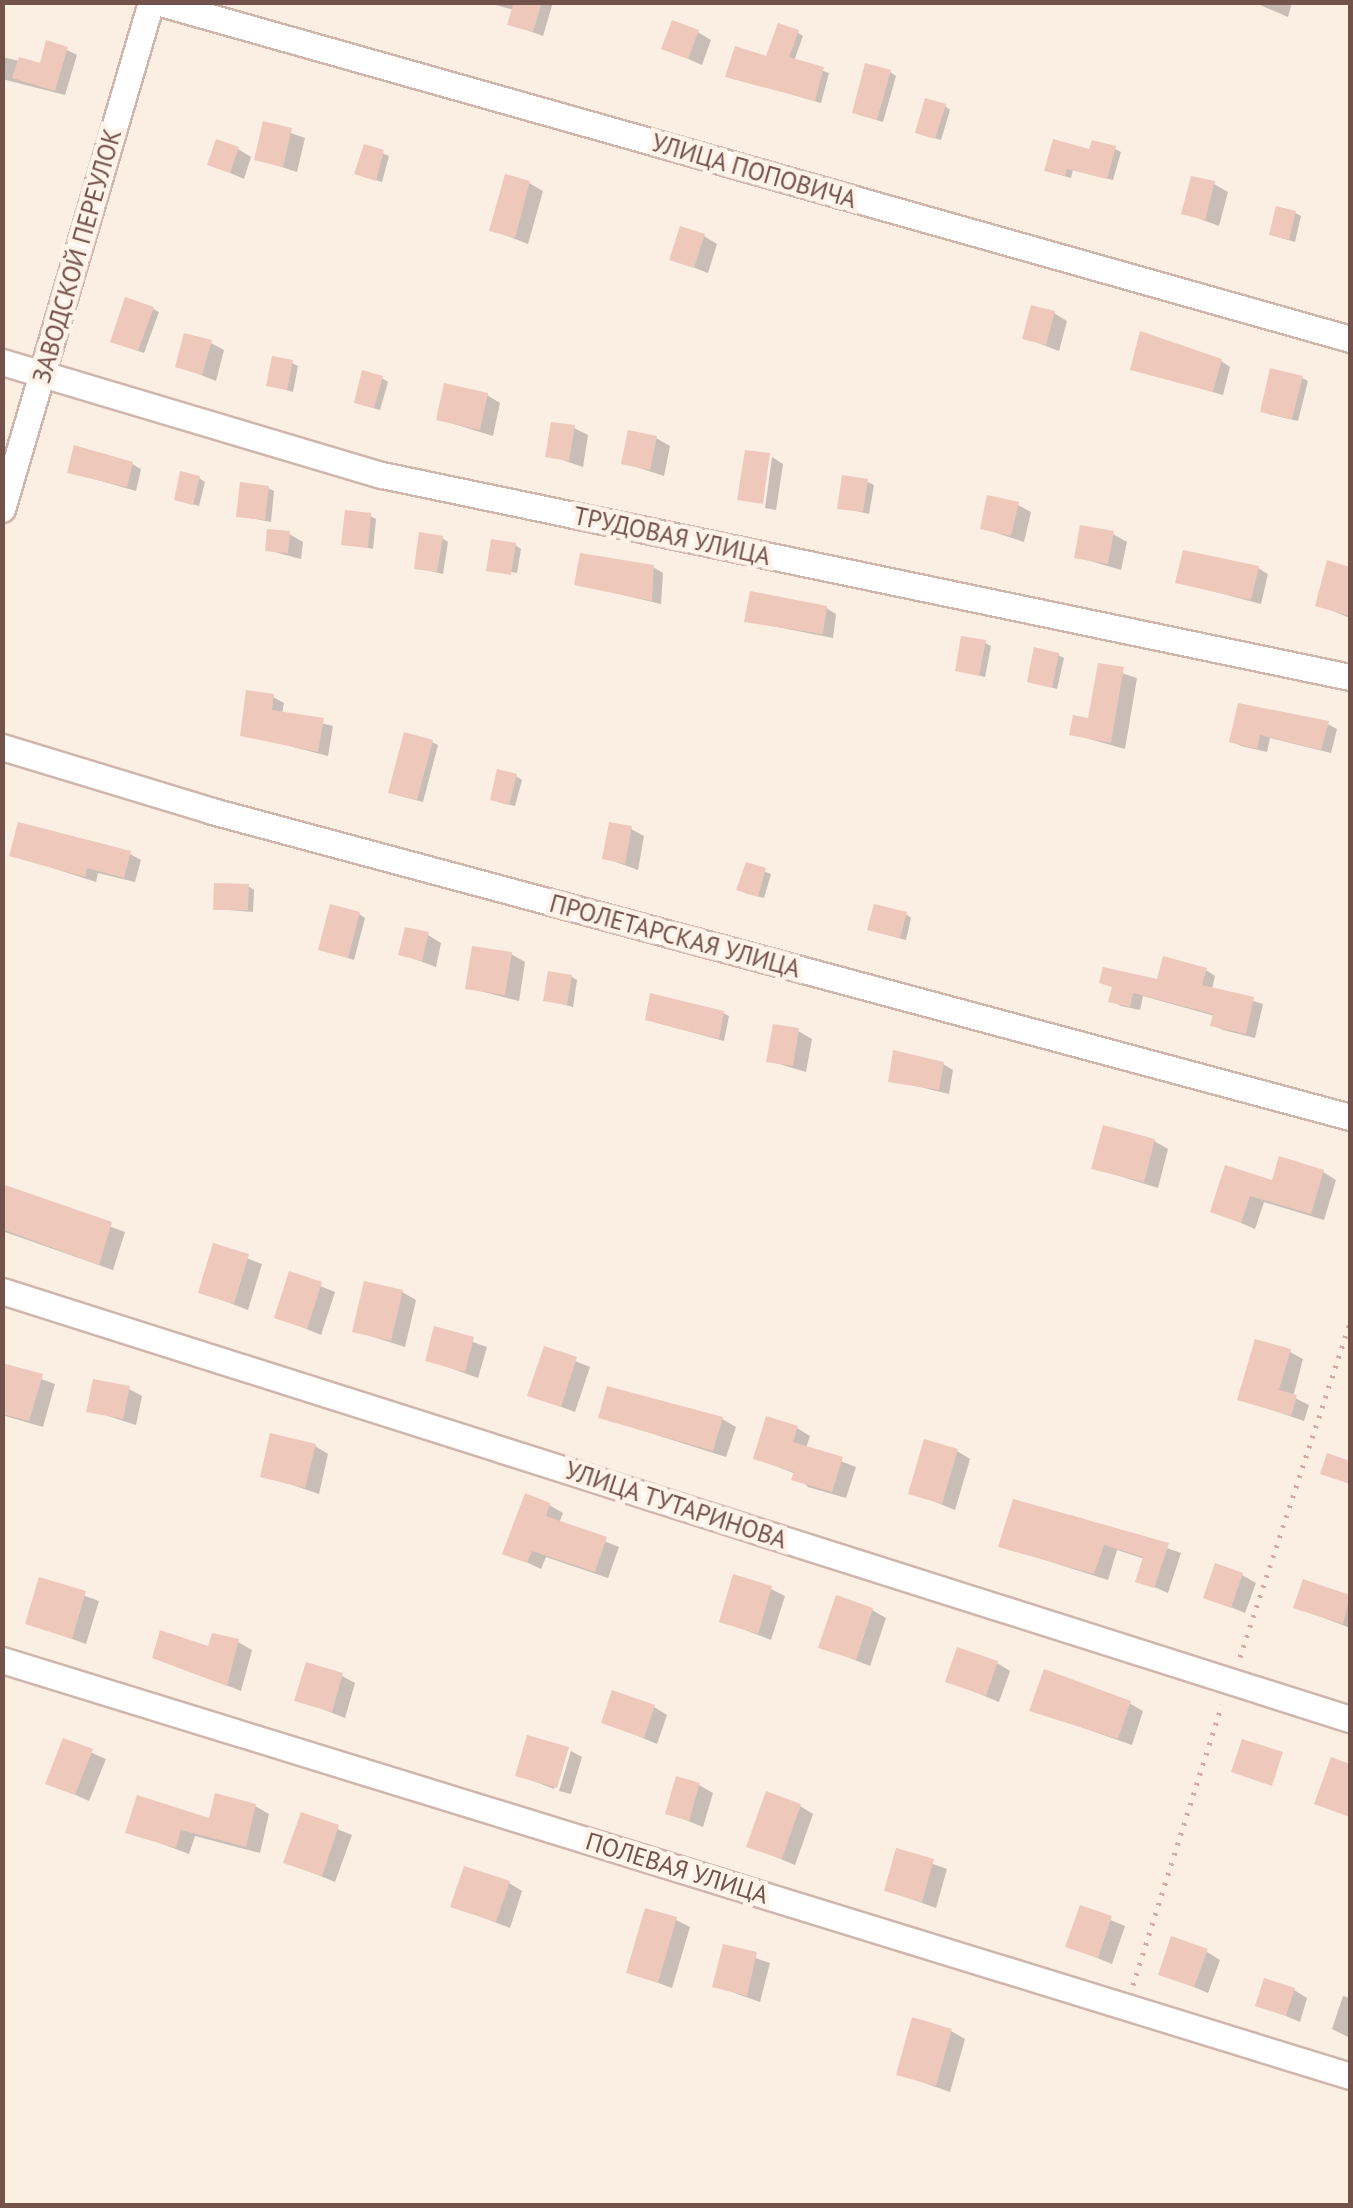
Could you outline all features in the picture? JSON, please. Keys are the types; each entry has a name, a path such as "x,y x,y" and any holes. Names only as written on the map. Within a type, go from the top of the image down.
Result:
{"street":[{"name":"УЛИЦА ПОПОВИЧА","path":"154,2 1350,339"},
{"name":"ЗАВОДСКОЙ ПЕРЕУЛОК","path":"2,509 154,2"},
{"name":"ТРУДОВАЯ УЛИЦА","path":"2,362 382,475 1350,678"},
{"name":"ПРОЛЕТАРСКАЯ УЛИЦА","path":"2,748 212,812 1350,1117"},
{"name":"УЛИЦА ТУТАРИНОВА","path":"2,1291 1350,1718"},
{"name":"ПОЛЕВАЯ УЛИЦА","path":"2,1660 1350,2076"}],"building":[{"path":"514,2 542,2 533,32 507,25"},
{"path":"672,20 699,30 688,59 661,49"},
{"path":"778,23 799,30 789,57 824,67 815,101 725,77 735,46 766,56"},
{"path":"46,40 68,47 55,91 12,78 19,57 40,63"},
{"path":"865,63 891,70 877,120 852,113"},
{"path":"925,98 946,104 935,139 915,133"},
{"path":"263,121 292,128 283,167 254,160"},
{"path":"216,139 239,147 230,173 207,165"},
{"path":"1053,139 1089,149 1092,140 1116,146 1107,179 1067,169 1065,176 1044,171"},
{"path":"364,144 384,150 376,181 354,174"},
{"path":"505,174 530,181 515,238 489,231"},
{"path":"1191,176 1215,181 1205,220 1181,214"},
{"path":"1276,206 1296,211 1289,240 1269,235"},
{"path":"680,226 705,234 694,268 669,260"},
{"path":"125,297 154,307 138,351 110,342"},
{"path":"1031,305 1055,311 1046,345 1022,339"},
{"path":"1140,331 1222,359 1213,392 1130,370"},
{"path":"184,333 212,340 202,375 175,367"},
{"path":"272,356 293,360 287,390 266,386"},
{"path":"1270,368 1303,376 1292,419 1260,412"},
{"path":"362,370 383,376 374,408 354,403"},
{"path":"444,383 488,393 480,430 436,420"},
{"path":"551,422 575,425 569,461 545,457"},
{"path":"628,430 657,436 650,470 621,464"},
{"path":"74,445 133,462 127,487 67,473"},
{"path":"745,450 770,453 763,504 737,500"},
{"path":"180,471 200,476 193,505 174,500"},
{"path":"842,475 868,479 863,512 837,509"},
{"path":"240,482 269,486 265,520 236,517"},
{"path":"987,495 1019,502 1011,536 980,529"},
{"path":"345,510 371,513 368,548 341,545"},
{"path":"1080,525 1114,531 1108,564 1074,558"},
{"path":"267,529 290,531 288,553 265,551"},
{"path":"419,532 443,536 437,572 414,569"},
{"path":"491,539 516,543 511,575 486,571"},
{"path":"1183,550 1259,566 1251,600 1175,583"},
{"path":"580,553 654,565 652,601 574,585"},
{"path":"1327,560 1350,567 1350,616 1315,606"},
{"path":"750,591 827,606 823,634 744,622"},
{"path":"961,636 986,640 979,676 955,671"},
{"path":"1034,647 1059,653 1052,688 1027,682"},
{"path":"1098,663 1124,667 1111,743 1069,735 1073,715 1088,718"},
{"path":"246,690 274,694 272,710 324,718 318,752 240,736"},
{"path":"1238,703 1329,721 1321,750 1260,735 1257,749 1229,742"},
{"path":"404,732 433,740 417,800 388,793"},
{"path":"497,769 517,774 509,805 490,800"},
{"path":"18,822 131,851 124,878 87,868 85,877 9,856"},
{"path":"609,822 632,826 625,864 602,859"},
{"path":"746,862 766,868 758,897 736,890"},
{"path":"214,883 249,884 248,910 213,910"},
{"path":"330,904 360,912 348,958 318,950"},
{"path":"874,904 907,912 900,938 867,930"},
{"path":"405,927 429,932 422,961 398,955"},
{"path":"472,946 512,952 505,995 465,989"},
{"path":"1163,956 1207,968 1202,985 1254,997 1246,1034 1210,1026 1213,1014 1133,993 1130,1007 1108,1002 1112,987 1099,983 1103,967 1157,979"},
{"path":"548,971 572,975 567,1005 543,1001"},
{"path":"650,993 724,1011 719,1039 645,1020"},
{"path":"773,1024 799,1028 793,1066 766,1062"},
{"path":"893,1050 944,1062 939,1090 888,1082"},
{"path":"1103,1125 1155,1139 1144,1182 1091,1169"},
{"path":"1279,1156 1324,1170 1311,1214 1250,1196 1241,1223 1210,1212 1225,1165 1272,1180"},
{"path":"2,1184 112,1222 99,1265 2,1229"},
{"path":"213,1243 249,1254 234,1304 198,1293"},
{"path":"289,1271 322,1282 307,1329 274,1318"},
{"path":"364,1281 403,1290 391,1341 352,1332"},
{"path":"434,1326 474,1337 465,1372 425,1361"},
{"path":"1255,1339 1291,1349 1279,1390 1297,1395 1291,1416 1237,1400"},
{"path":"544,1346 577,1357 561,1407 527,1396"},
{"path":"2,1363 43,1374 29,1421 2,1414"},
{"path":"93,1379 130,1386 123,1419 86,1412"},
{"path":"607,1386 723,1417 713,1451 598,1418"},
{"path":"766,1416 798,1426 793,1442 843,1457 832,1492 791,1480 794,1472 753,1459"},
{"path":"270,1433 316,1444 305,1488 260,1477"},
{"path":"924,1439 958,1449 942,1504 908,1494"},
{"path":"1327,1453 1350,1461 1350,1484 1320,1474"},
{"path":"525,1493 550,1503 546,1516 607,1537 595,1572 532,1551 527,1563 502,1554"},
{"path":"1013,1499 1169,1543 1154,1588 1135,1582 1143,1557 1104,1545 1094,1574 998,1547"},
{"path":"1215,1563 1243,1573 1231,1608 1203,1598"},
{"path":"733,1574 772,1586 758,1634 719,1622"},
{"path":"39,1577 86,1591 72,1639 25,1624"},
{"path":"1303,1579 1350,1595 1343,1624 1293,1608"},
{"path":"836,1595 873,1608 856,1660 818,1648"},
{"path":"160,1630 208,1646 212,1633 239,1639 227,1686 152,1658"},
{"path":"957,1647 998,1661 986,1696 945,1682"},
{"path":"306,1662 343,1673 332,1712 294,1701"},
{"path":"1044,1669 1131,1701 1118,1739 1029,1711"},
{"path":"612,1690 655,1705 644,1738 601,1723"},
{"path":"527,1735 569,1747 557,1788 515,1776"},
{"path":"63,1738 93,1749 75,1795 45,1784"},
{"path":"1242,1739 1283,1752 1272,1786 1231,1772"},
{"path":"1331,1757 1350,1764 1350,1817 1314,1804"},
{"path":"676,1776 700,1783 689,1821 665,1814"},
{"path":"766,1791 801,1804 782,1859 746,1847"},
{"path":"215,1793 256,1804 246,1847 181,1830 176,1848 125,1833 137,1795 209,1818"},
{"path":"301,1812 339,1825 322,1876 283,1863"},
{"path":"896,1848 934,1859 922,1902 884,1891"},
{"path":"464,1866 510,1881 496,1922 450,1907"},
{"path":"1080,1905 1112,1916 1098,1958 1065,1947"},
{"path":"645,1908 677,1917 658,1983 626,1973"},
{"path":"1171,1936 1208,1949 1194,1987 1158,1975"},
{"path":"723,1944 757,1952 747,1996 712,1987"},
{"path":"1264,1978 1295,1988 1286,2016 1255,2006"},
{"path":"912,2017 952,2029 936,2086 896,2075"}]}
